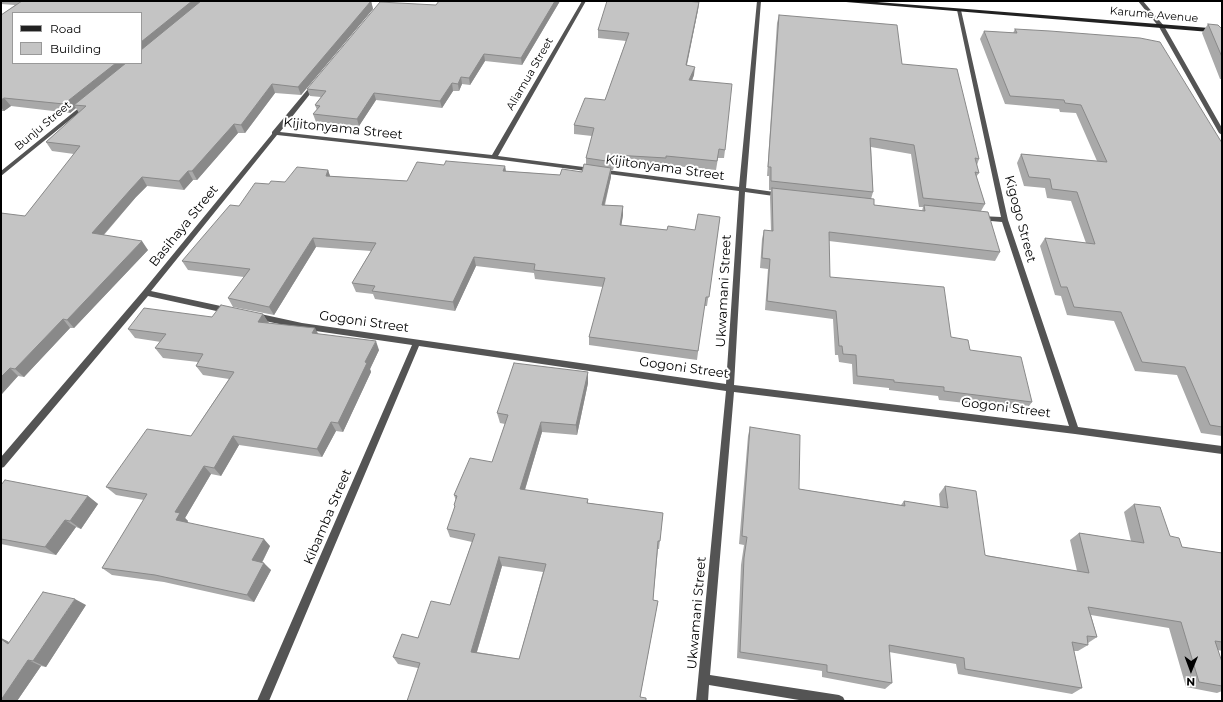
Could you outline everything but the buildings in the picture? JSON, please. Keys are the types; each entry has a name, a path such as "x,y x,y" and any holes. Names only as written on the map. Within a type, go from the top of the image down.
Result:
{"main road":[{"name":"Karume Avenue","path":"846,1 1222,31"}],"street":[{"name":"Aliamua Street","path":"494,157 584,1"},
{"name":"Ukwamani Street","path":"702,701 730,388 742,190 759,1"},
{"path":"1140,1 1161,26 1222,134"},
{"path":"1216,1 1222,2"},
{"name":"Kigogo Street","path":"959,10 1005,220 1074,430"},
{"name":"Basihaya Street","path":"1,464 146,292 274,133 320,79"},
{"name":"Bunju Street","path":"1,174 93,98"},
{"name":"Kijitonyama Street","path":"274,133 494,157 788,196"},
{"path":"974,217 1005,220"},
{"name":"Gogoni Street","path":"146,292 302,326 730,388 1074,430 1222,450"},
{"name":"Kibamba Street","path":"263,701 417,342"},
{"path":"703,679 839,701"}]}
